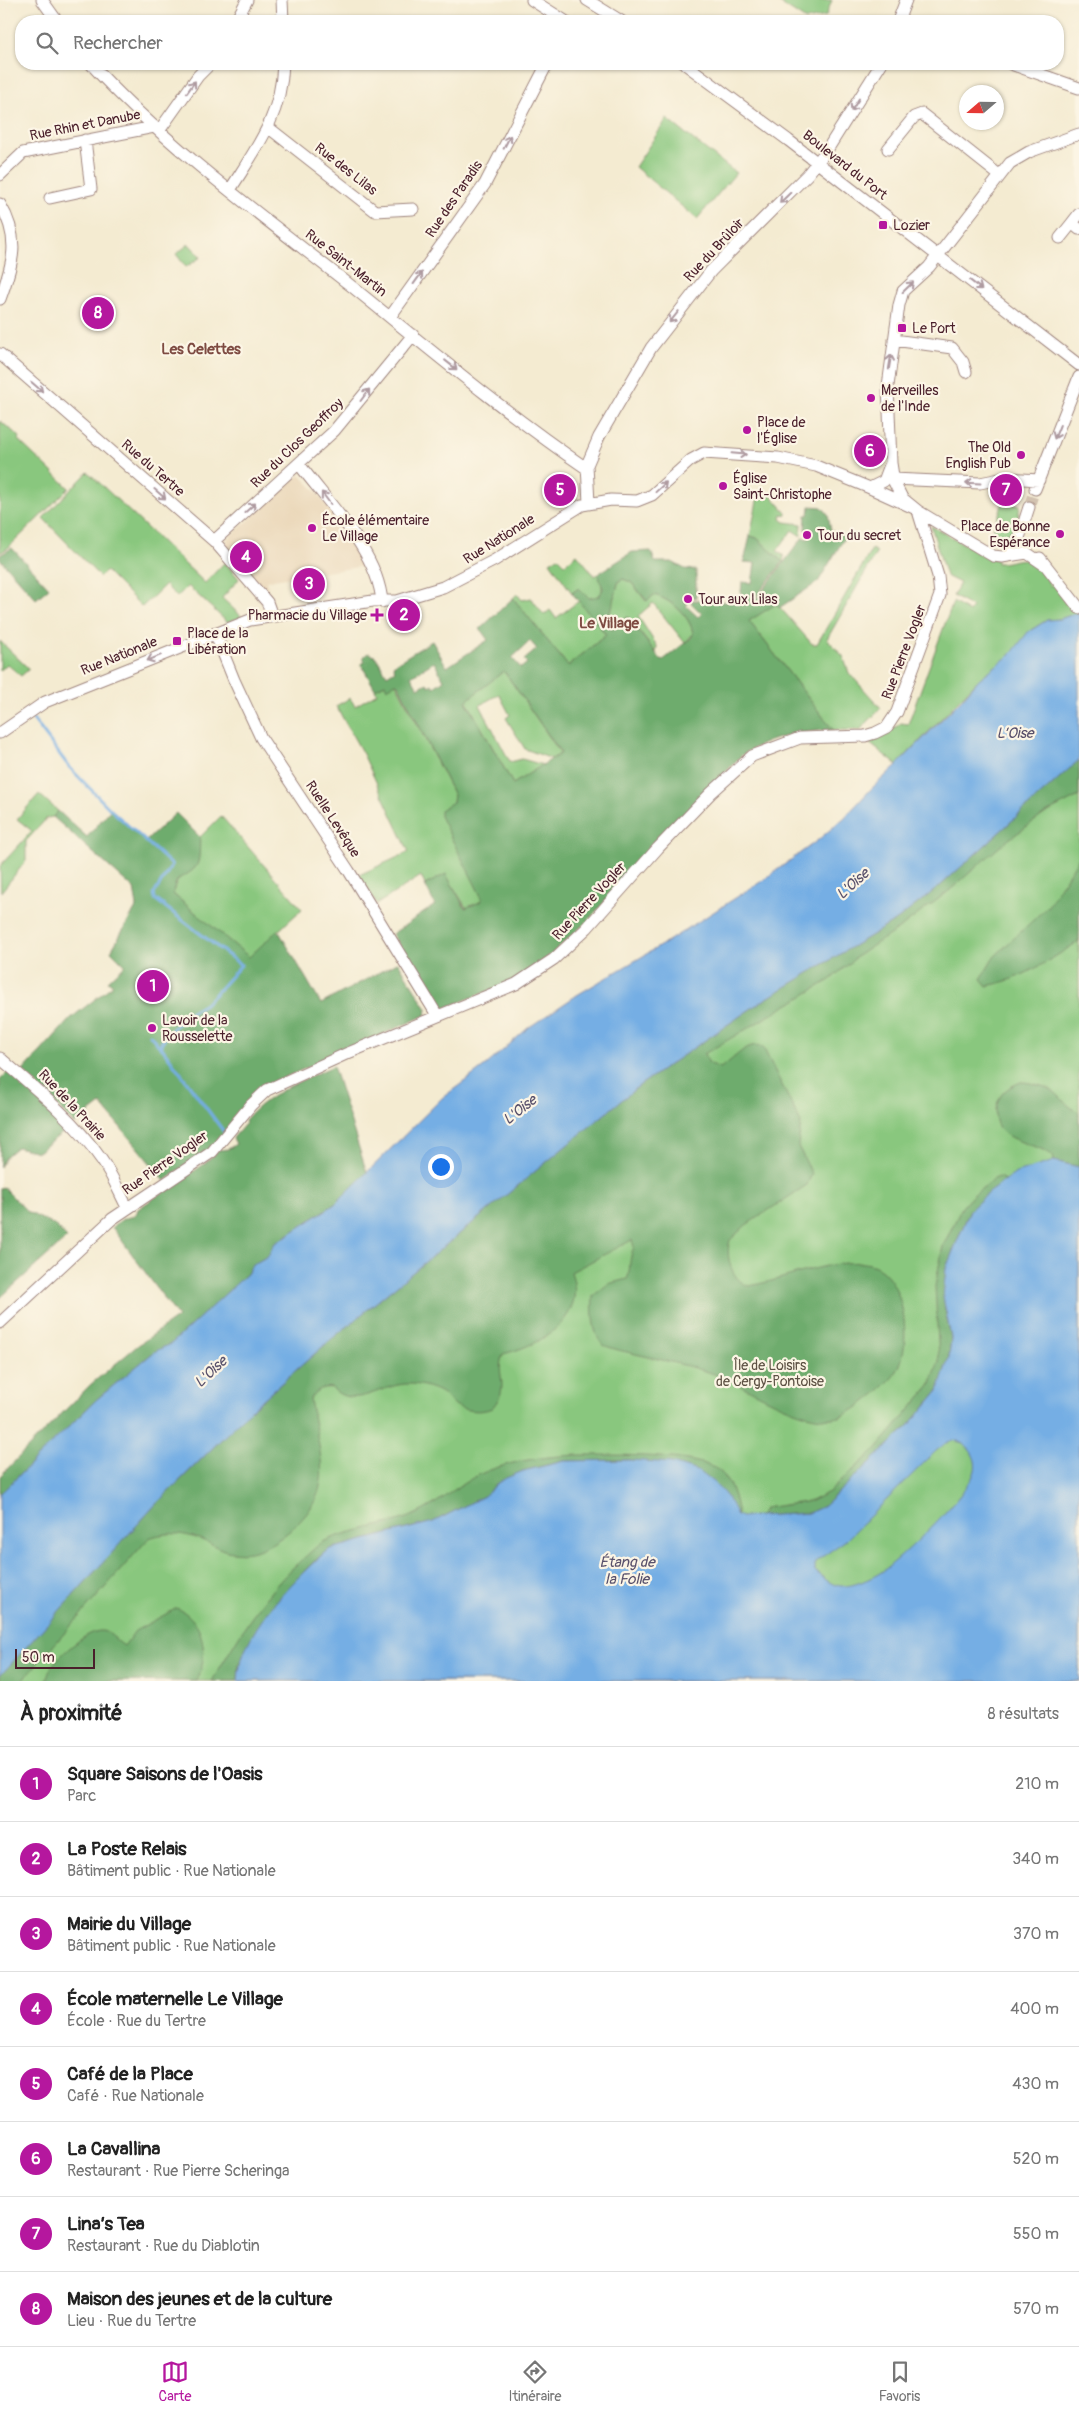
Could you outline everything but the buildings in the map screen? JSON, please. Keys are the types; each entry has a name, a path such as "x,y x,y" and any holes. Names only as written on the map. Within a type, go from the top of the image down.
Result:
{"street":[{"path":"42,0 53,15"},
{"path":"239,15 247,0"},
{"path":"282,0 283,15"},
{"path":"532,0 556,15"},
{"path":"588,0 612,15"},
{"path":"900,15 906,0"},
{"name":"Rue Saint-Martin","path":"97,70 156,129 230,190 586,473"},
{"path":"156,129 204,70"},
{"path":"230,190 269,128 279,96 282,70"},
{"name":"Rue des Paradis","path":"390,317 485,184 544,70"},
{"name":"Boulevard du Port","path":"693,70 817,162 1079,365"},
{"name":"Rue du Brûloir","path":"586,473 599,438 621,398 661,334 710,271 800,183 817,162 877,70"},
{"path":"1028,70 1079,88"},
{"path":"888,149 914,117 922,114 999,175"},
{"name":"Rue des Lilas","path":"269,128 375,211 414,209"},
{"name":"Rue Rhin et Danube","path":"0,175 23,152 156,129"},
{"path":"916,510 902,498 893,478 891,463 888,386 903,291 921,276 999,175 1017,158 1079,134"},
{"path":"50,198 91,189 85,140"},
{"path":"0,204 10,224 14,241 12,268 0,299"},
{"path":"1060,238 1077,222"},
{"name":"Rue du Clos Geoffroy","path":"214,541 342,422 412,335"},
{"path":"894,340 952,348 963,362 966,372"},
{"name":"Rue du Tertre","path":"0,355 214,541 267,602 272,616"},
{"path":"893,478 980,483 1005,478 1037,485 1079,377"},
{"path":"586,473 589,503 617,500 637,501 652,495 691,460 704,453 778,458 825,469 870,488 916,510 983,548 993,556 1000,557 1027,553 1043,564"},
{"path":"870,488 878,486 884,480 891,463"},
{"path":"299,464 359,543 375,574 382,602"},
{"name":"Rue Nationale","path":"0,733 45,702 250,620 415,597 463,578 495,560 576,508 589,503"},
{"name":"Rue Pierre Vogler","path":"0,1323 90,1238 127,1207 212,1152 267,1090 437,1015 516,984 554,959 588,928 658,848 711,792 752,756 800,738 865,736 887,727 897,712 940,595 938,576 916,510"},
{"path":"1009,549 1019,538 1028,512"},
{"path":"983,548 1030,548 1076,605"},
{"name":"Ruelle Levêque","path":"215,633 234,680 262,738 349,871 437,1015"},
{"name":"Rue de la Prairie","path":"0,1058 20,1072 73,1124 102,1160 127,1207"}],"shaded area":[{"path":"300,475 313,488 343,527 353,549 364,566 321,573 320,571 314,571 314,574 266,581 268,587 263,588 228,547 227,539"}],"green space":[{"path":"775,0 832,0 826,15 798,15"},
{"path":"667,119 736,173 697,219 635,167"},
{"path":"189,244 201,257 186,267 176,254"},
{"path":"0,421 20,437 18,440 69,488 8,548 0,553"},
{"path":"88,472 205,583 225,562 239,579 222,598 242,617 227,622 188,586 177,597 165,585 142,607 106,571 100,577 43,518"},
{"path":"763,493 769,493 786,512 786,515 782,514 781,519 785,522 802,524 801,536 792,530 777,551 784,556 783,562 757,538 750,536 758,496"},
{"path":"1003,503 1020,505 1016,527 1009,538 1004,541 989,540"},
{"path":"810,506 822,507 828,514 831,530 845,537 818,582 779,608 776,604 749,621 833,730 809,732 774,739 742,755 637,864 589,920 548,957 520,979 439,1010 392,934 435,905 425,885 446,874 465,908 480,902 482,898 440,816 440,810 453,802 454,795 398,684 396,683 387,688 385,684 375,689 361,664 365,662 363,657 369,653 376,657 387,675 395,670 393,665 432,641 447,667 488,640 480,629 513,598 568,666 606,635 572,593 579,588 589,598 599,596 603,589 598,574 632,552 651,551 655,562 672,562 685,569 696,570 696,598 689,595 684,599 688,604 686,606 698,617 702,614 691,603 693,600 740,603 742,582 752,583 755,563 744,562 750,536 757,538 783,562 754,599 755,601 803,537 807,539 811,537 810,531 805,530 806,515 809,515","holes":["623,579 631,582 647,601 654,595 673,604 688,621 693,634 691,638 662,661 627,617 612,630 609,626 608,615 619,581","530,641 537,649 524,660 527,663 521,668 512,658","434,662 444,680 434,687 432,684 429,686 427,683 418,688 411,676","504,671 561,753 513,784 466,701"]},
{"path":"931,526 970,547 982,556 997,560 997,563 1020,560 1029,561 1040,571 1050,586 1054,584 1077,613 1060,619 1047,620 1031,630 1011,655 979,679 897,765 868,742 888,733 901,723 908,724 953,602 969,612 972,607 953,596 960,583 946,576"},
{"path":"12,548 49,588 36,599 0,559 0,555"},
{"path":"872,549 877,552 827,639 843,656 849,673 881,708 860,730 833,730 749,621 776,603 812,644 817,644"},
{"path":"577,554 595,576 598,574 602,581 602,593 596,598 589,598 579,588 572,593 550,562 558,557 565,564"},
{"path":"623,579 631,582 646,601 654,595 667,600 679,609 688,621 693,634 685,643 653,603 638,616 657,646 656,653 628,617 612,630 608,618 618,583"},
{"path":"517,594 522,600 531,598 544,615 550,610 556,618 579,601 606,635 568,666 513,598"},
{"path":"0,641 29,669 21,676 7,664 0,671"},
{"path":"504,671 561,754 552,759 525,749 506,718 510,715 499,694 480,705 510,762 522,759 543,765 513,784 466,700"},
{"path":"396,683 454,795 453,802 482,898 480,902 467,909 446,875 425,885 421,876 377,904 359,875 409,852 363,754 336,706 350,698 355,706 377,693 375,689 385,684"},
{"name":"Île de Loisirs de Cergy-Pontoise","path":"1079,760 1079,1681 0,1681 0,1676 455,1235 826,962 898,919 940,886"},
{"path":"1079,760 1079,796 1046,813 1005,842 950,890 903,926 859,955 830,980 704,1054 709,1063 720,1068 746,1048 757,1045 763,1047 801,1123 798,1146 812,1174 807,1185 746,1225 730,1240 728,1253 734,1273 742,1283 748,1286 842,1263 857,1262 870,1264 882,1270 891,1281 898,1295 903,1311 905,1328 902,1359 897,1371 878,1392 850,1412 834,1418 820,1418 790,1409 717,1375 603,1345 599,1341 595,1329 593,1296 608,1284 627,1279 634,1247 632,1240 571,1272 575,1288 573,1303 567,1316 558,1327 546,1336 518,1350 503,1354 500,1368 501,1393 492,1408 478,1411 463,1409 437,1391 426,1386 414,1384 390,1387 360,1397 341,1395 332,1388 319,1390 310,1399 321,1458 322,1474 319,1490 312,1505 300,1521 282,1537 259,1550 240,1553 225,1550 197,1538 184,1535 163,1534 149,1538 22,1681 0,1681 0,1676 4,1671 157,1503 253,1408 328,1342 640,1085 759,1003 898,919 940,886"},
{"path":"39,794 58,811 53,817 47,818 26,841 26,861 1,892 0,866 32,831 17,819"},
{"path":"111,809 146,841 176,813 200,837 197,865 191,872 178,880 173,894 249,957 278,930 321,1004 398,962 427,1009 426,1015 272,1083 213,1146 165,1181 101,1104 75,1124 23,1071 71,1018 113,985 108,981 125,965 111,951 137,906 134,889 53,817 58,811 87,837"},
{"path":"221,816 302,909 249,958 173,894 179,879 198,862 200,837"},
{"path":"1079,858 1079,941 1024,974 987,986 981,979 994,957 1048,906"},
{"path":"333,1066 367,1173 335,1204 274,1244 268,1256 252,1265 247,1274 172,1343 154,1352 96,1400 0,1494 0,1476 90,1385 137,1346 178,1317 112,1227 123,1219 134,1216 138,1209 203,1165 219,1150 228,1149 236,1144 233,1138 246,1123 245,1120 264,1102 286,1088"},
{"path":"10,1070 70,1127 38,1152 17,1147 5,1157 0,1167 0,1080"},
{"path":"1021,1082 1045,1087 1079,1112 1079,1167 1054,1161 1053,1156 1045,1151 1016,1140 1006,1135 1000,1129 996,1120 996,1109 999,1099 1007,1089"},
{"path":"999,1177 1005,1180 970,1210 946,1268 945,1309 951,1338 949,1357 938,1391 908,1427 824,1506 809,1513 761,1516 764,1508 811,1501 829,1492 876,1449 930,1386 939,1361 935,1286 943,1246 962,1207 972,1196"},
{"path":"3,1187 28,1212 56,1226 67,1238 0,1298 0,1188"},
{"path":"581,1455 650,1456 703,1463 715,1468 725,1477 734,1496 738,1515 630,1460 564,1461 523,1471 498,1483 484,1496 433,1522 330,1549 304,1571 280,1602 239,1664 238,1681 212,1681 242,1631 265,1599 290,1570 322,1542 416,1514 471,1479 496,1468 539,1458"},
{"path":"177,1608 194,1621 202,1639 203,1660 197,1681 46,1681 56,1661 74,1644 89,1634 105,1632 124,1646 135,1631"}],"water":[{"name":"L’Oise","path":"1079,612 1079,760 940,886 898,919 759,1003 640,1085 328,1342 253,1408 157,1503 0,1676 0,1494 96,1400 154,1352 172,1343 247,1274 252,1265 268,1256 274,1244 335,1204 442,1098 484,1067 528,1028 577,995 665,943 762,881 818,840 844,818 897,765 979,679 1011,654 1028,632 1047,620 1060,619"},
{"name":"Étang de la Folie","path":"1054,1161 1079,1167 1079,1681 238,1681 241,1663 247,1646 257,1628 296,1579 324,1553 330,1549 433,1522 484,1496 498,1483 523,1471 564,1461 630,1460 672,1463 700,1472 717,1485 728,1498 737,1515 742,1517 809,1513 824,1506 908,1427 938,1391 949,1357 951,1338 943,1297 946,1268 970,1210 989,1192 1016,1173","holes":["953,1440 958,1441 970,1450 975,1460 975,1470 971,1480 949,1509 902,1555 880,1573 850,1585 837,1586 815,1571 815,1562 846,1540 936,1451 946,1443"]}],"waterway":[{"path":"33,719 70,768 111,810 172,865 154,894 155,899 241,965 205,1004 183,1017 161,1043 162,1048 224,1132"},
{"path":"150,1035 161,1048"}],"tunnel":[{"path":"1029,507 1035,489"}],"place":[{"name":"Lozier","path":"883,225"},
{"name":"Maison des jeunes et de la culture","path":"98,313"},
{"name":"Le Port","path":"902,328"},
{"name":"Merveilles de l'Inde","path":"871,398"},
{"name":"Place de l'Église","path":"747,430"},
{"name":"La Cavallina","path":"870,451"},
{"name":"The Old English Pub","path":"1021,455"},
{"name":"Église Saint-Christophe","path":"723,486"},
{"name":"Café de la Place","path":"560,490"},
{"name":"Lina’s Tea","path":"1006,490"},
{"name":"École élémentaire Le Village","path":"312,528"},
{"name":"Place de Bonne Espérance","path":"1060,534"},
{"name":"Tour du secret","path":"807,535"},
{"name":"École maternelle Le Village","path":"246,557"},
{"name":"Mairie du Village","path":"309,584"},
{"name":"Tour aux Lilas","path":"688,599"},
{"name":"Pharmacie du Village","path":"377,615"},
{"name":"La Poste Relais","path":"404,615"},
{"name":"Place de la Libération","path":"177,641"},
{"name":"Square Saisons de l'Oasis","path":"153,986"},
{"name":"Lavoir de la Rousselette","path":"152,1028"}],"district":[{"name":"Les Celettes","path":"201,349"},
{"name":"Le Village","path":"609,623"}],"water label":[{"name":"L'Oise","path":"853,884"},
{"name":"L'Oise","path":"520,1110"},
{"name":"L'Oise","path":"211,1372"}]}
